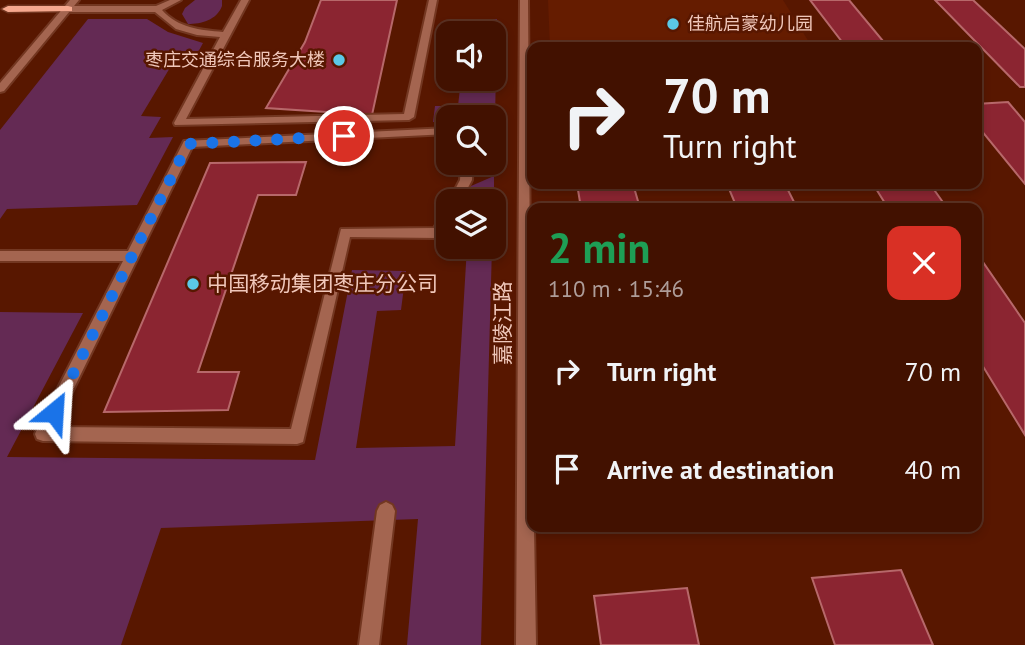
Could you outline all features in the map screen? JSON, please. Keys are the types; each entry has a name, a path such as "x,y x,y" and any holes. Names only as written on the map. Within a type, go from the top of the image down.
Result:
{"main road":[{"path":"4,14 17,0"},
{"path":"4,14 71,5"}],"street":[{"path":"0,89 71,5 157,9 177,0"},
{"path":"245,0 179,123 410,117 433,0"},
{"name":"嘉陵江路","path":"524,0 526,645"},
{"path":"157,9 164,19 179,28 191,32 226,35"},
{"path":"436,132 188,144 43,434 297,437 345,232 436,233"},
{"path":"0,256 132,256"},
{"path":"369,645 386,511"}],"shaded area":[{"path":"195,0 222,0 222,6 216,15 208,20 188,24 182,14"},
{"name":"佳航启蒙幼儿园","path":"548,0 783,0 809,42 550,42"},
{"path":"88,19 147,19 168,32 203,43 196,56 177,56 141,116 161,117 149,138 173,137 137,205 7,209 0,219 0,130"},
{"path":"452,19 497,19 497,21 448,21"},
{"path":"460,91 496,91 495,105 458,105"},
{"path":"435,106 436,122 433,122"},
{"path":"494,176 494,189 471,189 471,186"},
{"path":"466,259 492,259 481,645 407,645 418,519 161,528 121,645 0,645 0,312 83,313 7,457 315,460 352,270 406,271 401,310 377,311 356,448 455,446"}],"building":[{"name":"枣庄交通综合服务大楼","path":"321,0 397,0 372,115 266,108 305,42"},
{"path":"810,0 849,0 884,42 842,42"},
{"path":"935,0 973,0 1025,49 1025,87 1020,87 982,48 982,42 976,42"},
{"path":"1008,102 1025,122 1025,184 982,131 982,104"},
{"name":"中国移动集团枣庄分公司","path":"306,162 296,195 258,195 198,372 239,372 228,410 104,412 210,163"},
{"path":"578,189 634,189 639,203 580,203"},
{"path":"729,189 788,189 794,203 735,203"},
{"path":"876,189 934,189 943,203 885,203"},
{"path":"982,261 1025,323 1025,435 982,365"},
{"path":"901,570 933,645 835,645 812,578"},
{"path":"687,588 699,645 601,645 594,596"}],"place":[{"name":"佳航启蒙幼儿园","path":"673,24"},
{"name":"枣庄交通综合服务大楼","path":"339,60"},
{"name":"中国移动集团枣庄分公司","path":"193,284"}],"route":[{"path":"54,412 188,144 344,136"}]}
